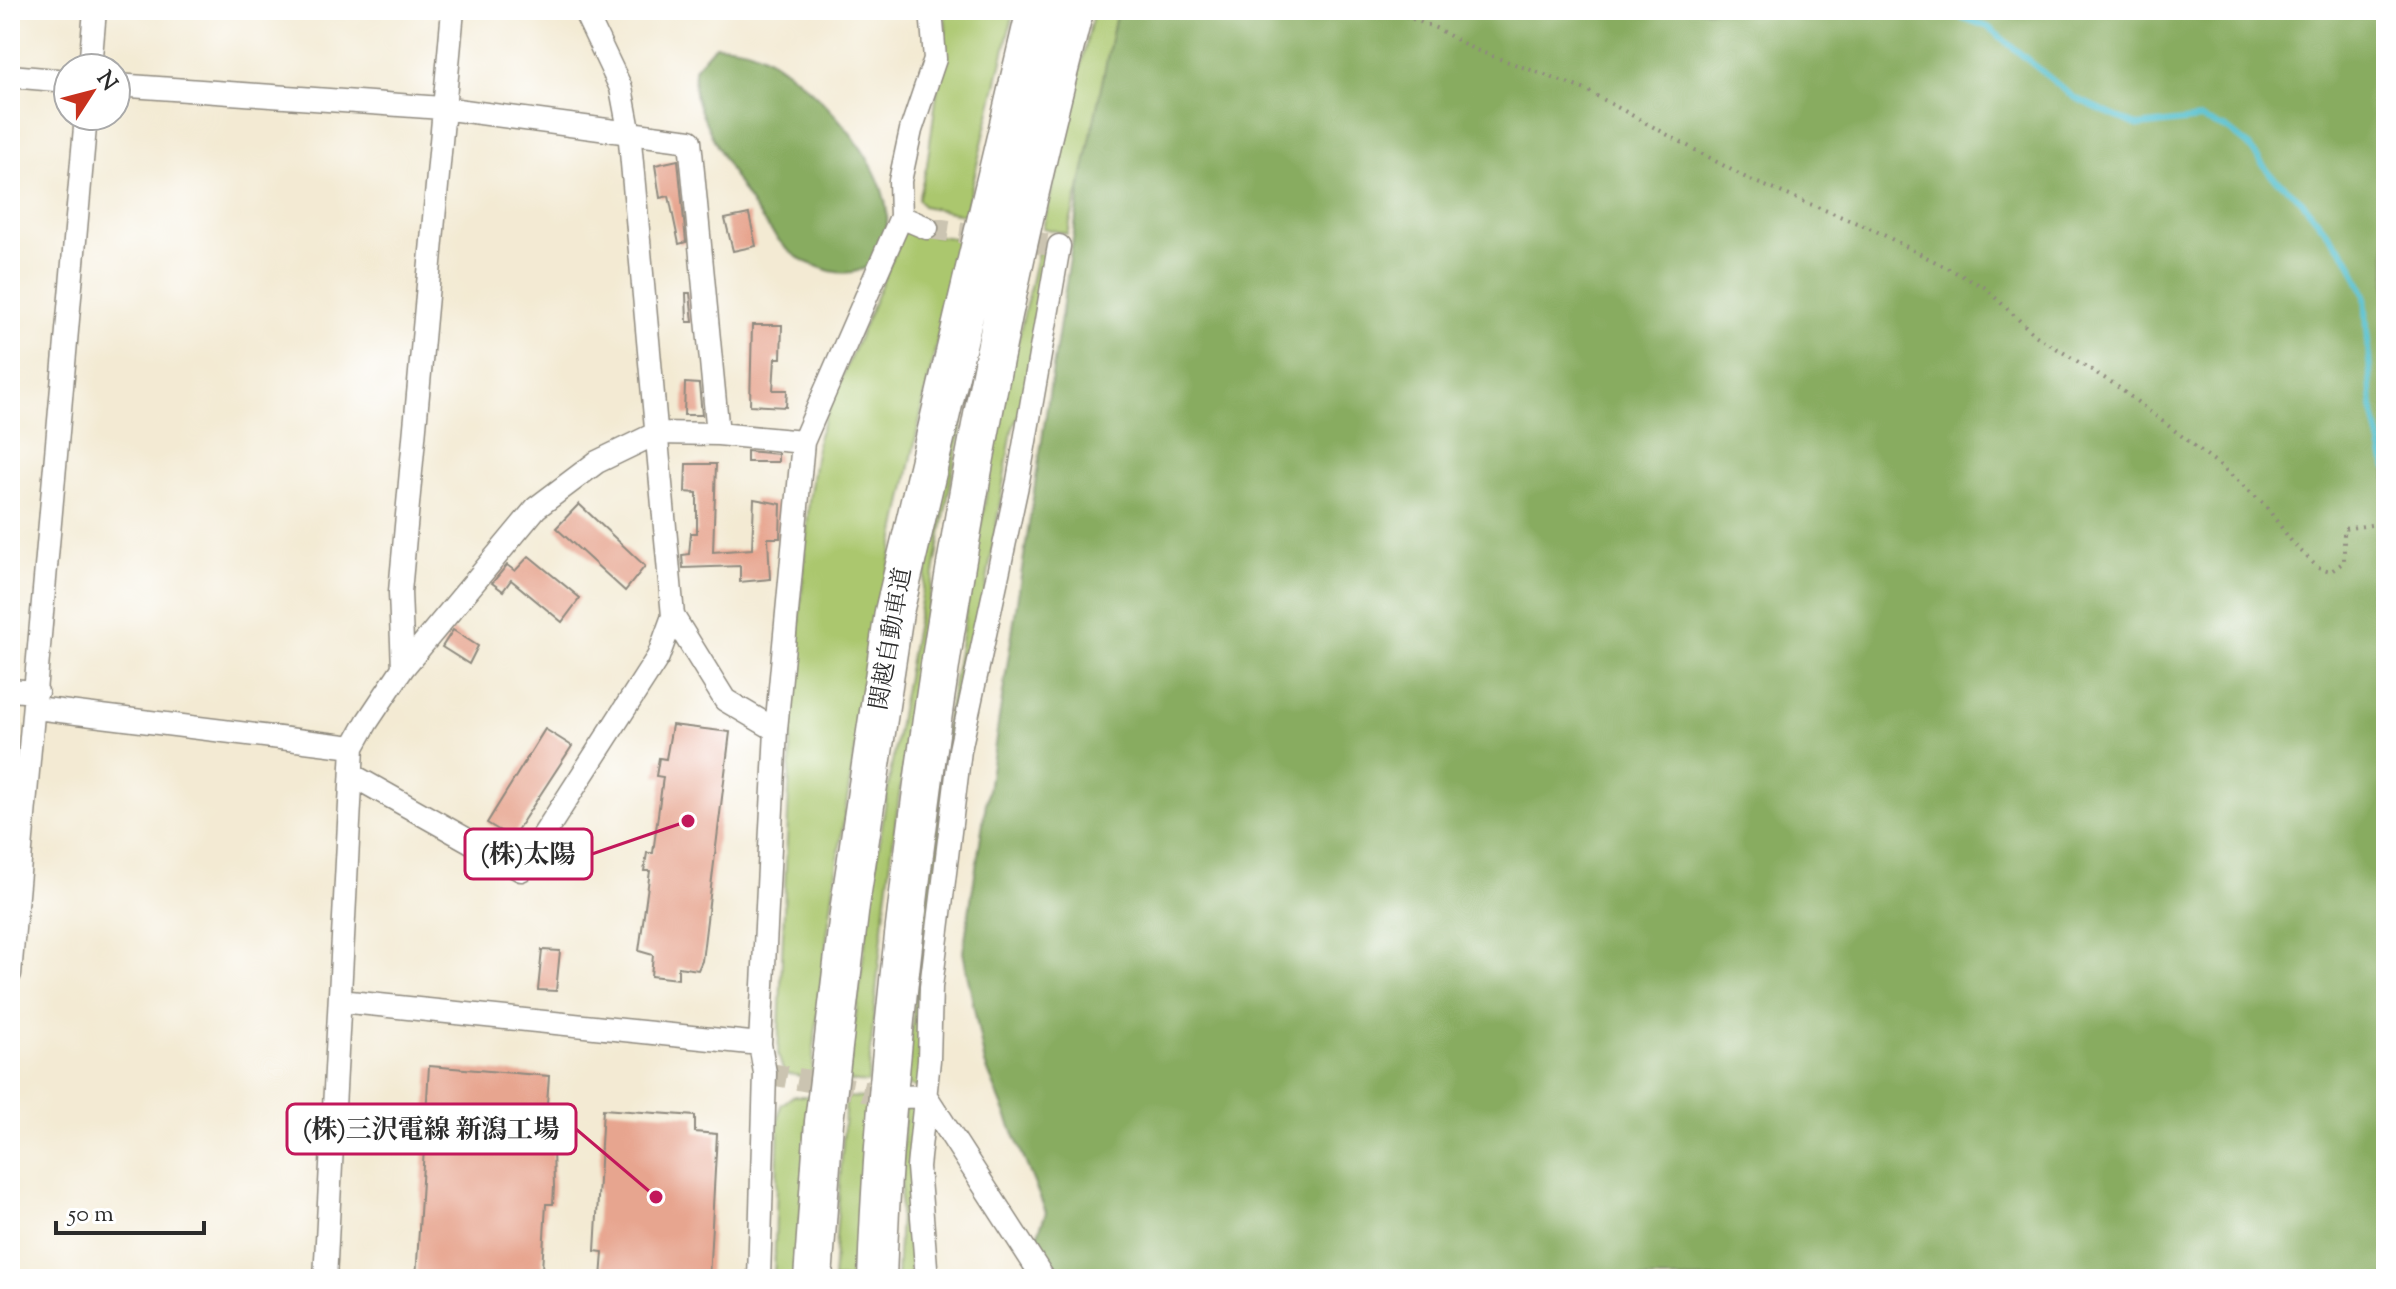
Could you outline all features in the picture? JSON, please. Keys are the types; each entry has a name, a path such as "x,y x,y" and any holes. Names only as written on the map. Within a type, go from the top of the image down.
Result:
{"highway":[{"name":"関越自動車道","path":"813,1279 823,1138 850,905 894,612 1036,10"},
{"path":"877,1279 884,1114 936,679 1013,264 1074,10"}],"street":[{"path":"91,52 95,10"},
{"path":"403,668 400,592 453,10"},
{"path":"352,775 521,870 658,657 673,616 629,130 621,88 584,10"},
{"path":"759,1279 765,1073 760,1044 776,730 803,442 901,217 900,181 911,130 935,59 931,10"},
{"path":"10,76 52,80"},
{"path":"132,86 442,108 629,130 690,141 718,434"},
{"path":"10,974 85,132"},
{"path":"901,217 927,228"},
{"path":"927,1279 918,1167 926,1096 931,987 960,750 1018,481 1059,246"},
{"path":"325,1279 353,747 403,668 536,508 597,462 657,433 718,434 803,442"},
{"path":"673,616 725,700 776,730"},
{"path":"10,690 36,700 353,747"},
{"path":"340,1001 760,1044"},
{"path":"902,1097 926,1096"},
{"path":"926,1096 1044,1279"}],"path":[{"path":"1390,10 1438,29 1473,49 1586,90 1748,179 1874,230 1984,287 2035,335 2114,384 2222,467 2265,505 2292,542 2318,568 2330,572 2344,562 2344,529 2377,524 2386,531"}],"green space":[{"path":"944,10 1014,10 965,215 923,206 918,199 927,165 946,27"},
{"path":"1094,10 1128,10 1067,234 1043,228"},
{"path":"1117,10 2386,10 2386,1279 1022,1279 1046,1212 985,1064 963,952 1082,180"},
{"path":"715,45 751,50 785,70 837,117 860,146 877,177 886,208 885,238 866,267 851,272 835,272 818,267 787,249 761,218 712,136 695,94 695,68"},
{"path":"904,231 960,239 892,551 853,761 811,1078 784,1073 778,1055 792,718 809,500 818,438 826,415"},
{"path":"1039,247 1054,251 1027,394 1012,430 959,750 920,1088 906,1085 935,790 995,443"},
{"path":"999,248 956,455 919,663 889,872 868,1083 848,1081 875,869 909,662 950,456"},
{"path":"793,1096 810,1096 796,1279 774,1279 779,1115 781,1105"},
{"path":"846,1097 867,1098 860,1279 833,1279"},
{"path":"905,1103 922,1109 910,1279 897,1279"}],"building":[{"path":"678,160 686,242 679,244 669,196 660,198 655,165"},
{"path":"749,214 756,246 733,251 725,219"},
{"path":"686,293 690,293 693,322 687,322"},
{"path":"752,325 782,325 781,358 775,358 773,390 787,390 786,407 750,405"},
{"path":"685,383 699,384 702,415 684,415"},
{"path":"747,451 778,454 778,462 747,462"},
{"path":"686,464 716,464 713,552 752,549 754,499 781,504 780,538 768,538 770,579 740,582 740,566 683,568 682,555 689,554 691,533 697,533 697,493 685,492"},
{"path":"579,504 645,566 625,591 556,528"},
{"path":"529,556 580,598 562,622 511,580 503,591 492,583 507,565 515,571"},
{"path":"453,630 478,646 469,664 442,647"},
{"path":"672,725 730,732 702,961 698,970 678,967 678,979 651,976 653,955 639,951 650,871 644,871 647,853 653,853 663,777 656,776 659,758 666,759"},
{"path":"545,729 572,746 512,838 487,823"},
{"path":"542,950 560,951 556,991 538,990"},
{"path":"429,1066 549,1076 544,1145 553,1146 554,1187 553,1204 546,1204 542,1270 538,1270 538,1279 416,1279"},
{"path":"603,1109 695,1116 695,1132 717,1134 709,1279 601,1279 603,1252 595,1251"}],"waterway":[{"path":"1941,10 1988,27 2073,97 2112,115 2139,126 2201,119 2229,130 2248,145 2271,175 2301,200 2350,261 2365,295 2372,406 2386,467"}],"tunnel":[{"path":"927,228 1059,246"},
{"path":"765,1073 897,1097"}],"place":[{"name":"(株)太陽","path":"688,821"},
{"name":"(株)三沢電線 新潟工場","path":"656,1197"}]}
